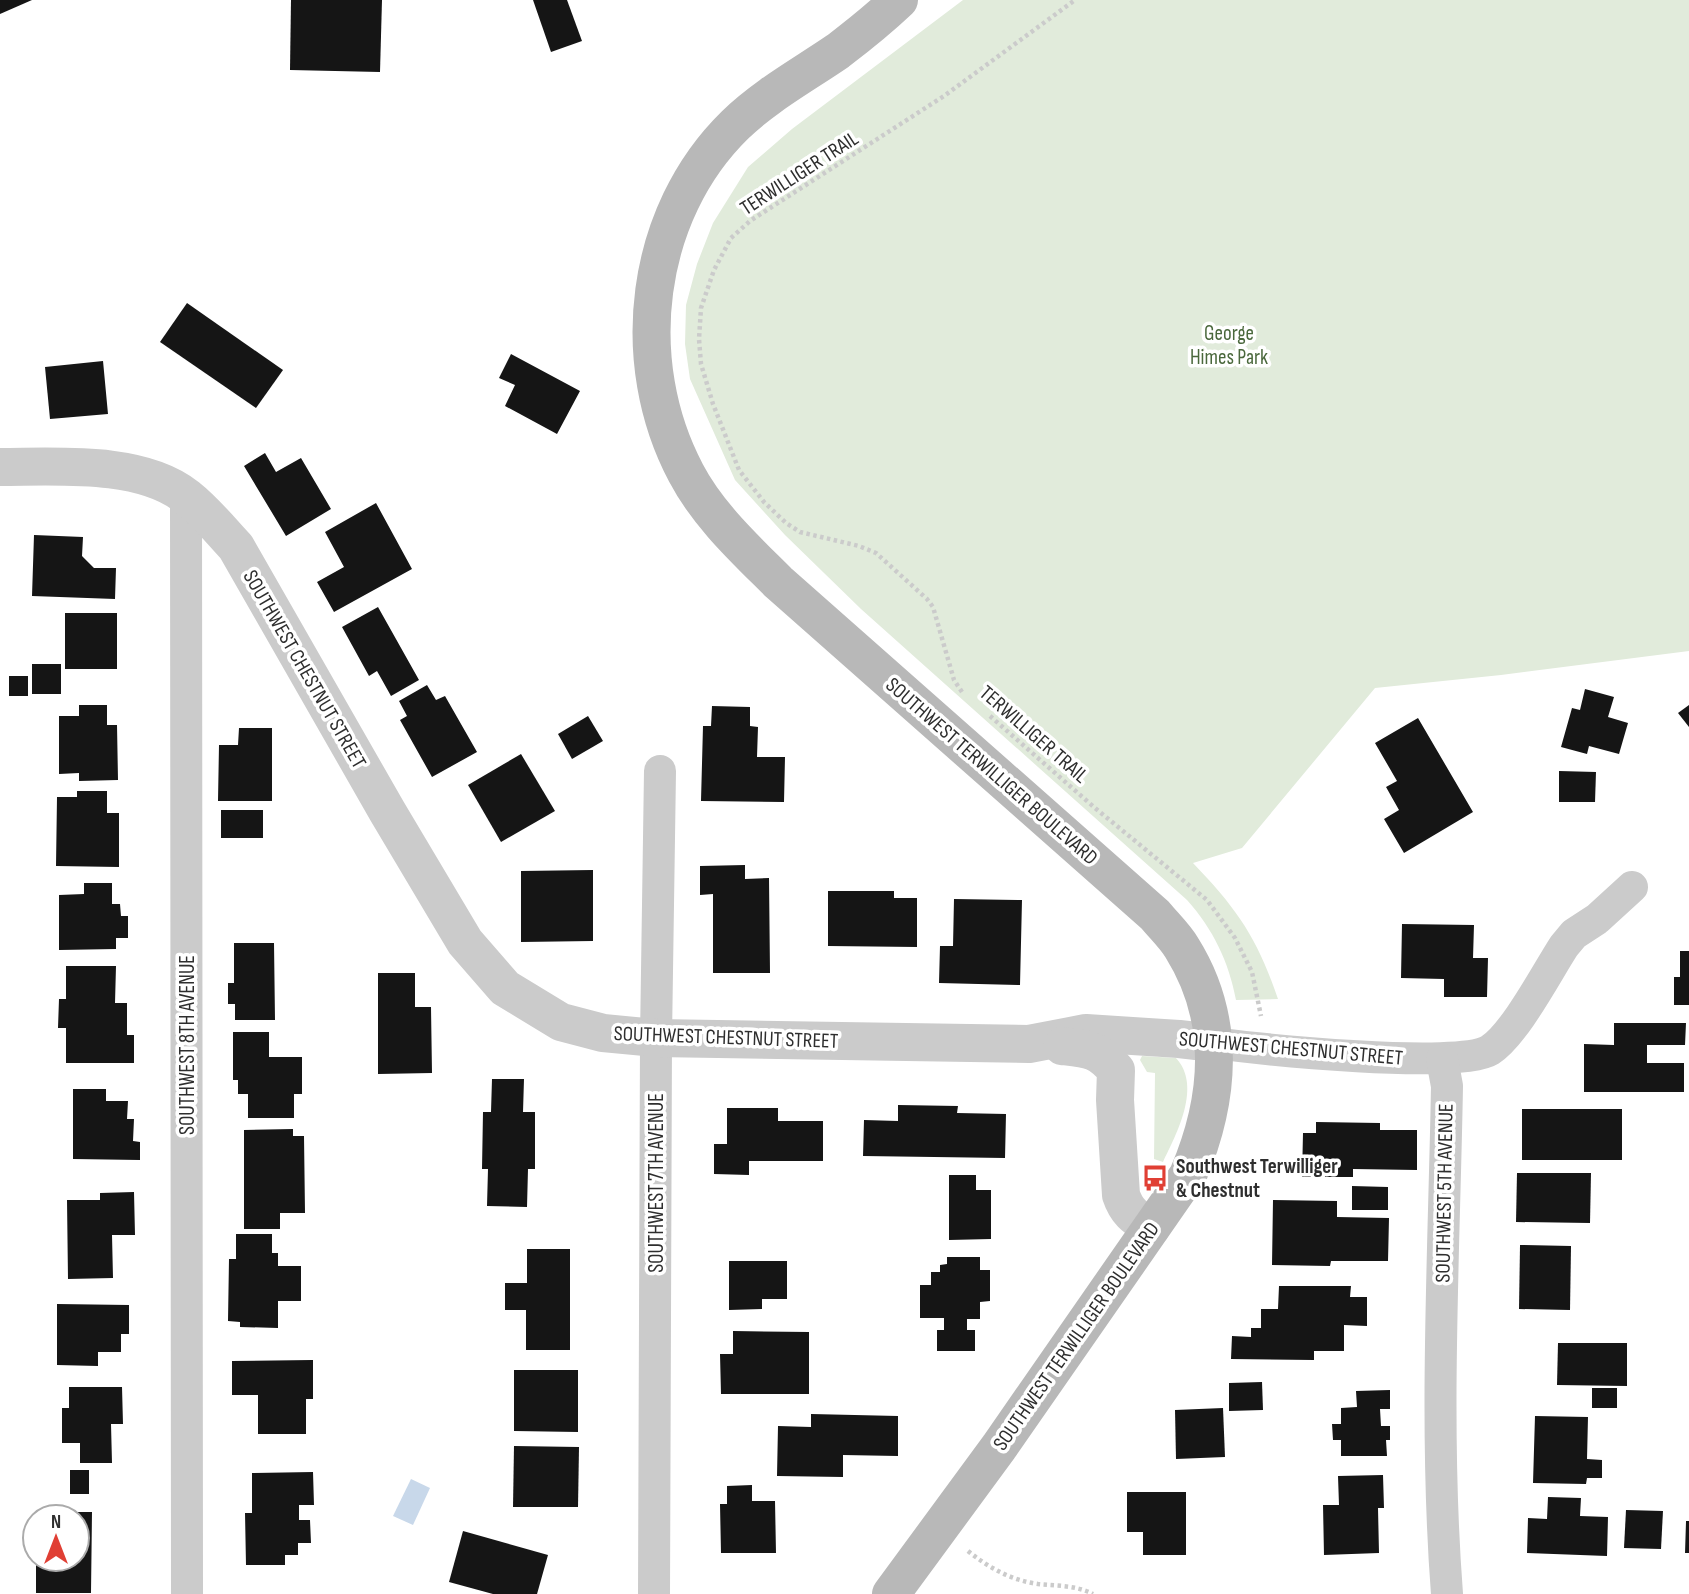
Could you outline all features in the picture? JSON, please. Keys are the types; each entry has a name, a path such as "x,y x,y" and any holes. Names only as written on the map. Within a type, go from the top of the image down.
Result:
{"main road":[{"name":"SOUTHWEST TERWILLIGER BOULEVARD","path":"891,1594 940,1529 1188,1175 1202,1141 1214,1073 1214,1043 1209,1010 1201,984 1182,947 1155,915 778,582 737,540 694,487 666,421 653,367 652,312 659,261 688,186 714,148 736,124 767,98 839,50 899,0"}],"street":[{"name":"SOUTHWEST CHESTNUT STREET","path":"0,467 79,467 134,474 169,485 210,518 236,547 465,942 505,988 561,1022 603,1033 656,1038 1029,1044 1086,1033 1179,1039 1261,1049 1442,1059"},
{"name":"SOUTHWEST 8TH AVENUE","path":"186,496 187,1594"},
{"name":"SOUTHWEST 7TH AVENUE","path":"654,1594 660,771"},
{"path":"1442,1059 1488,1052 1498,1043 1574,934 1597,919 1632,887"},
{"path":"1029,1044 1084,1048 1104,1056 1116,1070 1115,1100 1121,1195 1125,1208 1132,1216 1152,1228"},
{"name":"SOUTHWEST 5TH AVENUE","path":"1442,1059 1447,1086 1441,1416 1442,1529 1447,1594"}],"path":[{"name":"TERWILLIGER TRAIL","path":"970,701 954,680 933,607 927,598 876,553 859,546 800,532 786,523 764,502 740,470 713,404 701,364 701,308 714,270 731,238 750,221 944,96 1075,0"},
{"name":"TERWILLIGER TRAIL","path":"987,714 1207,900 1235,937 1252,972 1262,1015"},
{"path":"940,1529 997,1571 1016,1579 1093,1594"}],"green space":[{"name":"George Himes Park","path":"963,0 1689,0 1689,651 1375,688 1242,848 1193,863 1244,925 1262,958 1278,999 1236,1000 1219,947 1187,900 861,609 785,535 735,480 690,379 685,344 686,305 697,264 713,223 748,167 792,129"},
{"path":"1142,1056 1176,1058 1187,1082 1187,1096 1180,1124 1163,1162 1154,1159 1155,1073 1147,1072 1140,1060"}],"water":[{"path":"411,1479 430,1488 413,1525 393,1516"}],"building":[{"path":"0,0 32,0 0,14"},
{"path":"291,0 382,0 380,72 290,70"},
{"path":"533,0 567,0 582,41 551,52"},
{"path":"187,303 283,370 256,408 160,342"},
{"path":"511,354 580,391 557,434 505,406 515,385 499,378"},
{"path":"103,361 108,414 50,419 45,367"},
{"path":"265,453 276,472 301,458 331,509 286,536 244,466"},
{"path":"376,503 412,569 334,612 317,582 344,567 325,532"},
{"path":"34,535 83,537 82,556 94,568 116,568 115,599 32,596"},
{"path":"378,607 419,680 391,696 377,671 369,676 342,627"},
{"path":"65,613 117,613 117,669 65,669"},
{"path":"32,664 61,664 61,694 32,694"},
{"path":"9,676 28,676 28,696 9,696"},
{"path":"427,685 436,700 445,696 477,752 432,777 400,720 407,716 399,701"},
{"path":"1585,689 1614,697 1608,717 1628,723 1619,754 1589,746 1587,754 1561,747 1572,708 1580,710"},
{"path":"79,705 107,705 107,725 117,725 118,780 79,781 79,773 59,774 59,716 79,716"},
{"path":"1689,705 1689,727 1678,713"},
{"path":"712,706 750,707 750,726 758,727 757,757 785,757 784,802 701,801 703,726 711,726"},
{"path":"588,716 603,741 572,759 558,734"},
{"path":"1418,718 1473,812 1404,853 1384,819 1399,810 1386,787 1397,781 1375,743"},
{"path":"239,728 272,728 272,801 218,801 219,745 238,745"},
{"path":"521,754 555,811 501,842 468,785"},
{"path":"1559,771 1596,772 1595,802 1559,802"},
{"path":"77,791 107,791 107,813 119,813 119,867 56,866 57,797 77,797"},
{"path":"221,810 263,810 263,838 221,838"},
{"path":"745,865 745,879 769,878 770,973 713,973 713,894 700,895 700,866"},
{"path":"593,870 593,941 521,942 521,871"},
{"path":"84,883 112,883 112,904 120,904 121,916 128,916 128,938 116,938 116,949 59,950 59,895 84,894"},
{"path":"828,891 894,891 894,898 917,898 917,947 828,946"},
{"path":"954,899 1022,900 1020,985 939,983 940,946 953,946"},
{"path":"1402,924 1474,925 1473,958 1488,958 1487,997 1444,997 1444,979 1401,978"},
{"path":"234,943 274,943 275,1020 235,1020 235,1004 228,1004 228,983 234,983"},
{"path":"1680,951 1689,951 1689,1005 1674,1005 1674,977 1680,977"},
{"path":"66,966 116,966 115,1003 127,1003 127,1035 134,1035 134,1063 66,1063 66,1028 58,1028 59,999 66,999"},
{"path":"378,973 415,973 415,1007 431,1007 432,1073 378,1074"},
{"path":"1614,1023 1686,1023 1685,1045 1647,1045 1647,1063 1684,1063 1684,1092 1584,1092 1584,1044 1614,1045"},
{"path":"233,1032 269,1032 269,1057 302,1057 302,1094 294,1094 294,1118 248,1118 248,1094 238,1094 238,1080 233,1080"},
{"path":"492,1079 524,1079 523,1112 535,1112 535,1169 528,1169 527,1207 487,1206 488,1169 482,1169 483,1112 491,1112"},
{"path":"73,1089 106,1089 106,1101 128,1101 127,1119 134,1119 133,1141 140,1142 140,1160 73,1159"},
{"path":"898,1105 958,1106 957,1113 1006,1114 1005,1158 863,1156 864,1120 898,1121"},
{"path":"727,1108 778,1108 778,1121 823,1121 823,1161 749,1161 749,1175 714,1174 714,1144 727,1144"},
{"path":"1522,1109 1622,1109 1622,1160 1522,1160"},
{"path":"1316,1122 1380,1123 1380,1130 1417,1130 1417,1170 1353,1169 1353,1177 1302,1177 1303,1133 1316,1133"},
{"path":"293,1129 293,1136 304,1136 305,1213 280,1213 280,1229 244,1229 244,1130"},
{"path":"1517,1173 1591,1173 1590,1223 1516,1222"},
{"path":"949,1175 976,1175 976,1190 991,1190 991,1239 949,1240"},
{"path":"1352,1186 1388,1187 1388,1210 1352,1210"},
{"path":"134,1192 135,1235 112,1235 113,1278 68,1279 67,1200 100,1200 100,1193"},
{"path":"1273,1200 1337,1201 1337,1217 1389,1218 1388,1261 1331,1261 1330,1266 1272,1265"},
{"path":"236,1234 272,1234 272,1253 278,1253 278,1266 301,1266 301,1301 278,1301 278,1328 240,1327 240,1322 228,1321 229,1259 236,1259"},
{"path":"1520,1245 1571,1246 1570,1310 1519,1309"},
{"path":"527,1249 570,1249 570,1350 526,1350 526,1310 505,1310 505,1283 527,1283"},
{"path":"947,1257 980,1257 980,1270 990,1270 990,1301 980,1302 980,1319 967,1319 967,1330 975,1330 975,1351 937,1351 937,1330 944,1330 944,1318 920,1318 920,1285 931,1285 931,1272 940,1272 940,1265 947,1264"},
{"path":"729,1261 787,1261 787,1299 762,1299 762,1309 729,1310"},
{"path":"1279,1286 1351,1286 1350,1297 1367,1297 1367,1326 1344,1325 1344,1351 1314,1351 1314,1360 1231,1359 1232,1336 1251,1337 1251,1328 1261,1328 1261,1309 1278,1309"},
{"path":"57,1304 129,1305 129,1334 121,1334 121,1352 98,1352 98,1366 57,1365"},
{"path":"733,1331 809,1332 809,1394 721,1394 720,1354 733,1354"},
{"path":"1558,1343 1627,1343 1627,1386 1557,1385"},
{"path":"313,1360 313,1399 306,1399 306,1434 258,1434 258,1395 232,1395 232,1361"},
{"path":"514,1370 578,1370 578,1432 514,1431"},
{"path":"1262,1382 1263,1410 1229,1411 1229,1383"},
{"path":"69,1387 122,1387 123,1424 111,1424 112,1463 80,1463 80,1443 62,1443 62,1408 69,1408"},
{"path":"1592,1388 1617,1388 1617,1408 1592,1408"},
{"path":"1390,1390 1390,1409 1380,1409 1381,1426 1390,1426 1390,1440 1386,1440 1387,1456 1341,1456 1341,1440 1333,1440 1332,1424 1341,1424 1341,1408 1357,1407 1356,1391"},
{"path":"1223,1408 1225,1457 1176,1459 1175,1410"},
{"path":"811,1414 898,1416 898,1456 843,1455 843,1477 777,1476 778,1426 811,1427"},
{"path":"1535,1416 1588,1417 1587,1459 1602,1460 1602,1478 1587,1478 1586,1484 1533,1483"},
{"path":"514,1446 579,1447 578,1507 513,1507"},
{"path":"70,1470 89,1470 89,1494 70,1494"},
{"path":"313,1472 314,1505 299,1505 299,1520 310,1520 311,1543 298,1543 298,1555 285,1555 285,1565 246,1565 245,1513 252,1513 252,1473"},
{"path":"1383,1475 1384,1508 1378,1508 1379,1553 1324,1555 1323,1505 1339,1505 1338,1476"},
{"path":"752,1485 752,1501 775,1501 776,1553 721,1553 720,1504 727,1504 727,1486"},
{"path":"1127,1492 1186,1492 1186,1555 1143,1555 1143,1532 1127,1532"},
{"path":"1548,1497 1581,1498 1580,1516 1608,1517 1607,1556 1527,1553 1528,1518 1547,1519"},
{"path":"1626,1510 1663,1511 1661,1549 1624,1548"},
{"path":"92,1512 91,1593 36,1593 36,1573 91,1573"},
{"path":"1686,1521 1689,1521 1689,1553 1685,1553"},
{"path":"463,1531 548,1555 537,1594 493,1594 449,1582"}],"place":[{"name":"Southwest Terwilliger & Chestnut","path":"1155,1178"}]}
